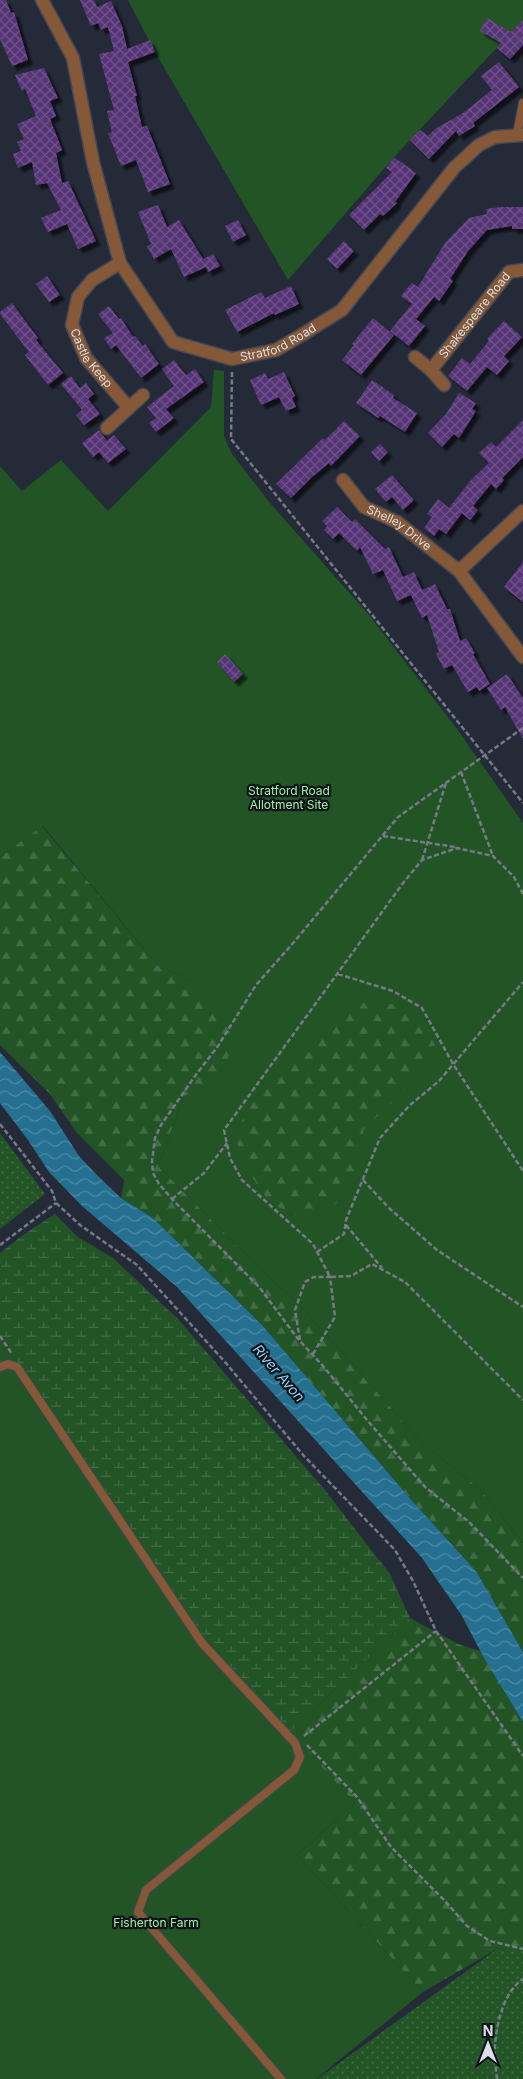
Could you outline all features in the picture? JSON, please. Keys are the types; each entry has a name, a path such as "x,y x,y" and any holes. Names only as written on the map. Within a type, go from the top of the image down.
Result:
{"street":[{"name":"Stratford Road","path":"42,0 73,58 93,162 120,263 173,342 232,359 276,350 342,310 454,168 479,145 495,137 520,135"},
{"name":"Castle Keep","path":"120,263 92,280 78,296 72,326 86,358 129,408"},
{"name":"Shakespeare Road","path":"431,370 509,272 523,270"},
{"path":"415,357 431,370 444,385"},
{"path":"107,428 143,395"},
{"name":"Shelley Drive","path":"343,480 364,507 397,522 459,571 523,657"},
{"path":"459,571 523,511"}],"lane":[{"path":"520,135 523,103"},
{"path":"0,1367 8,1364 18,1367 202,1643 295,1743 300,1757 294,1770 146,1890 138,1912 281,2079"}],"path":[{"path":"232,359 230,439 523,803"},
{"path":"523,728 398,817 256,985 218,1046 194,1076 161,1125 155,1138 153,1167 159,1184 260,1288 300,1341 425,1486 469,1522 523,1578"},
{"path":"461,772 493,856 514,877 523,894"},
{"path":"312,1354 335,1317 330,1277 313,1244 242,1180 230,1158 224,1130 403,883 422,860 447,781"},
{"path":"383,836 493,856"},
{"path":"422,860 457,848"},
{"path":"338,974 393,991 422,1008 453,1064 523,1171"},
{"path":"317,1252 344,1234 380,1138 409,1106 439,1081 523,982"},
{"path":"0,1124 52,1191 56,1203 80,1225 137,1265 225,1362 304,1456 395,1550 413,1581 436,1631 523,1756"},
{"path":"172,1199 204,1173 227,1143"},
{"path":"363,1180 389,1208 437,1250 523,1307"},
{"path":"0,1245 56,1203"},
{"path":"346,1225 384,1270"},
{"path":"300,1341 295,1310 305,1282 314,1276 351,1276 372,1264 405,1282 523,1400"},
{"path":"0,1336 17,1361"},
{"path":"436,1631 301,1738 357,1797 391,1847 467,1926 490,1941 523,1949"},
{"path":"497,2079 495,2047 500,2020 507,1997 523,1980"}],"green space":[{"path":"128,0 523,0 523,20 394,157 288,280 155,52"},
{"name":"Stratford Road Allotment Site","path":"214,370 224,371 224,436 232,454 270,503 369,615 457,729 523,823 523,1543 481,1490 424,1445 298,1303 263,1272 158,1166 184,1096 191,981 157,965 43,826 0,857 0,466 22,491 61,460 108,511 211,407"},
{"path":"42,826 157,965 191,981 238,1036 216,1083 184,1096 158,1166 263,1272 298,1303 424,1445 481,1490 523,1543 523,1652 476,1571 414,1503 262,1325 153,1218 121,1198 124,1180 77,1133 50,1094 0,1045 0,857"},
{"path":"372,999 416,1011 435,1045 415,1080 364,1129 358,1160 344,1196 325,1213 300,1217 271,1204 250,1174 236,1140 245,1112 295,1054 332,1015"},
{"path":"0,1133 45,1194 0,1229"},
{"path":"55,1214 78,1237 113,1258 178,1319 324,1489 390,1574 410,1618 290,1732 198,1631 0,1337 0,1253"},
{"name":"Fisherton Farm","path":"0,1337 198,1631 355,1803 297,1855 423,1992 316,2079 0,2079"},
{"path":"410,1618 458,1644 480,1651 523,1722 523,1947 497,1949 423,1992 297,1855 355,1803 290,1732"},
{"path":"523,1947 523,2079 317,2079 497,1949"}],"water":[{"name":"River Avon","path":"0,1052 50,1111 79,1156 121,1198 153,1218 262,1325 414,1503 476,1571 523,1652 523,1722 485,1660 462,1616 422,1558 177,1287 82,1206 49,1172 0,1103"}],"building":[{"path":"0,0 6,0 11,13 14,12 28,60 12,66 0,39"},
{"path":"80,0 94,0 97,7 111,1 122,26 127,49 150,40 155,52 128,62 137,96 135,96 142,127 147,126 170,184 148,192 136,160 121,166 108,133 112,132 107,111 114,110 99,54 114,51 108,27 101,30 98,23 91,26"},
{"path":"487,18 511,32 523,20 523,45 510,59 497,48 501,43 480,31"},
{"path":"499,62 519,87 473,123 475,126 459,136 456,131 429,159 410,140 420,130 428,136 435,129 463,113 492,90 481,76"},
{"path":"44,68 58,98 50,101 56,116 50,119 62,150 56,153 62,183 68,181 96,241 78,249 67,224 48,232 41,218 61,210 47,183 36,185 32,162 18,168 13,154 21,151 17,142 24,139 17,124 36,116 25,89 22,91 15,75"},
{"path":"394,157 416,173 395,202 397,203 383,216 380,214 364,230 349,215 392,172 386,168"},
{"path":"158,205 167,227 179,220 203,259 213,254 220,266 208,272 206,267 184,277 171,249 154,259 147,246 151,244 138,212"},
{"path":"523,207 523,229 512,229 512,226 487,230 468,251 450,279 453,281 439,301 434,297 416,319 425,326 409,346 390,331 412,304 401,296 412,283 418,287 445,243 469,218 487,214 486,209"},
{"path":"238,220 246,235 233,242 225,226"},
{"path":"344,241 354,251 337,269 327,259"},
{"path":"47,276 60,295 49,302 36,284"},
{"path":"291,286 299,304 275,315 274,313 237,332 225,310 261,292 265,298"},
{"path":"12,303 38,338 36,340 63,373 48,385 25,355 29,352 0,314"},
{"path":"109,306 119,319 121,318 133,337 135,336 143,346 145,344 159,364 141,378 116,345 111,349 104,338 113,333 98,314"},
{"path":"373,318 394,335 361,375 342,360"},
{"path":"504,321 522,337 504,356 509,361 497,375 487,367 467,391 448,376 462,358 470,364 489,341 487,339"},
{"path":"174,360 186,375 195,369 204,382 166,409 174,418 156,432 149,423 156,418 147,407 174,386 162,369"},
{"path":"284,372 295,396 292,398 296,407 286,411 279,397 261,405 250,380 265,373 268,379"},
{"path":"71,376 80,388 86,383 94,394 88,399 100,414 84,425 76,415 82,410 61,384"},
{"path":"372,380 394,395 393,398 417,413 405,432 380,416 378,418 356,403"},
{"path":"459,393 476,403 472,409 476,411 459,438 454,434 442,447 428,433 446,414"},
{"path":"523,420 523,457 502,478 504,480 496,489 491,484 473,506 478,510 470,520 462,513 446,534 439,529 434,536 424,528 432,517 427,514 438,499 449,508 471,480 489,463 479,453 491,442 496,447"},
{"path":"344,421 360,436 331,466 329,463 291,498 276,484 323,438 325,440"},
{"path":"99,430 107,441 114,435 126,449 108,463 99,452 93,457 82,443"},
{"path":"380,444 388,452 379,461 371,452"},
{"path":"392,475 414,500 403,510 392,497 386,502 375,489"},
{"path":"337,507 352,522 355,519 385,549 389,547 403,577 414,572 422,590 435,584 447,609 450,609 460,641 466,638 490,684 479,691 477,687 468,692 452,665 444,669 436,654 439,652 427,615 422,618 411,595 397,601 383,570 373,574 360,547 357,551 339,533 333,539 324,530 327,526 322,521"},
{"path":"523,562 523,602 504,587"},
{"path":"225,654 243,674 234,682 217,662"},
{"path":"507,674 523,698 523,739 505,707 501,710 487,688"}]}
